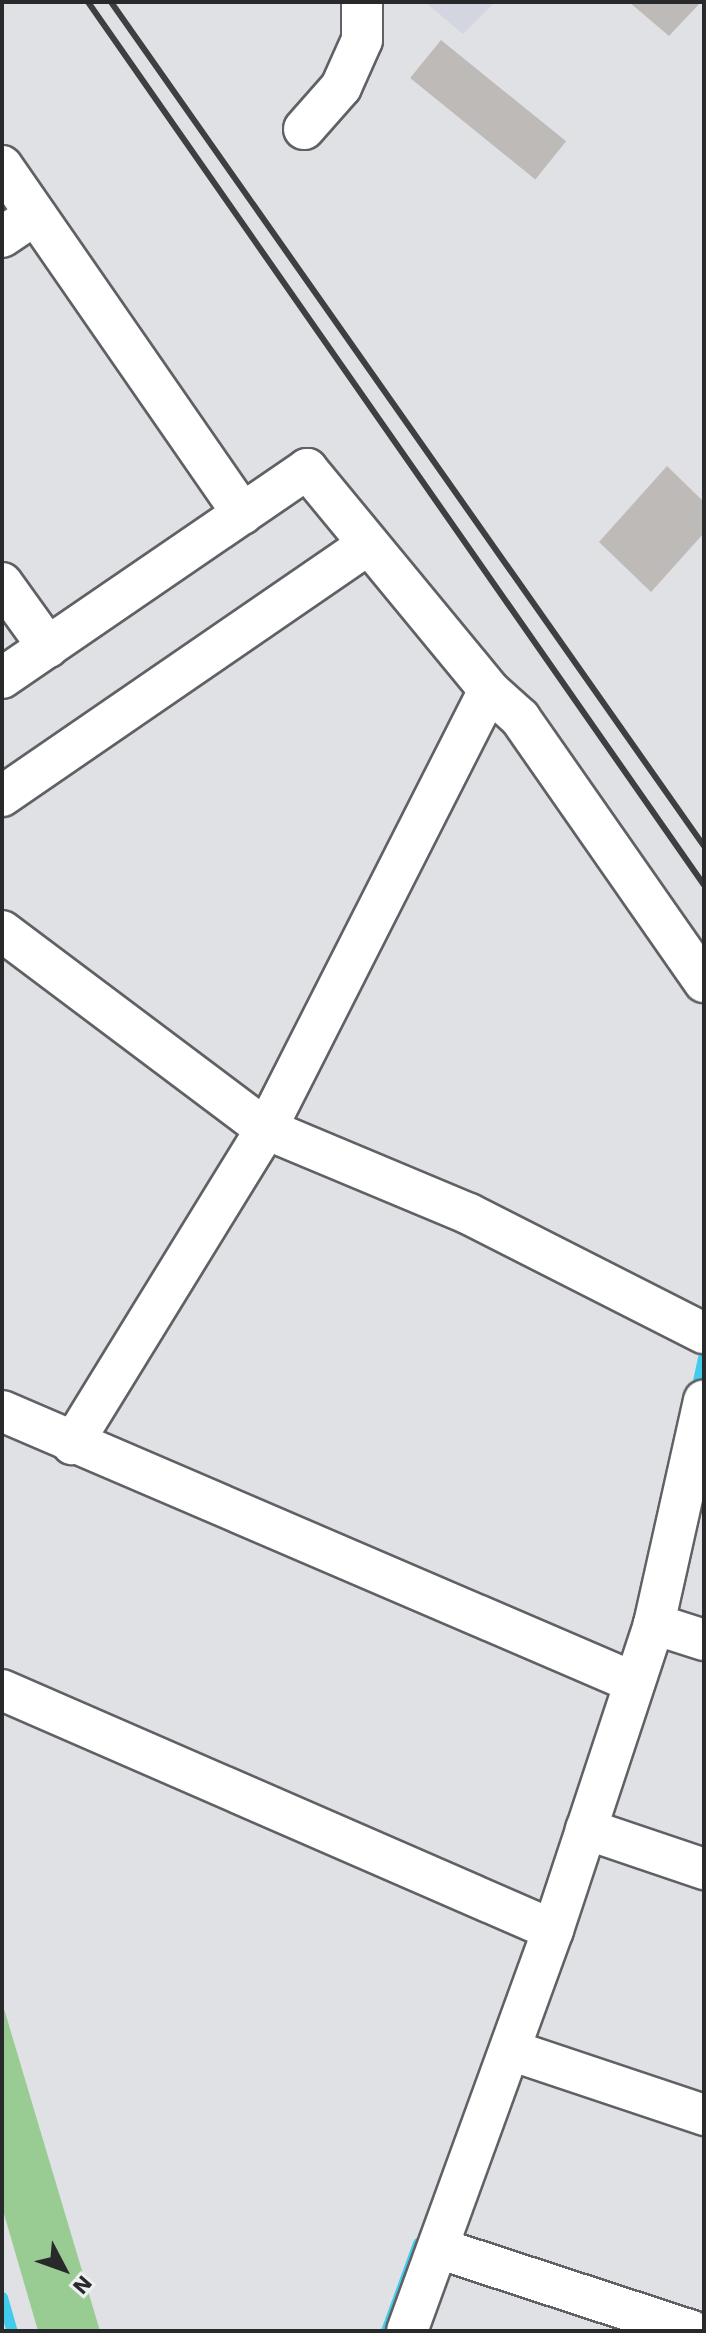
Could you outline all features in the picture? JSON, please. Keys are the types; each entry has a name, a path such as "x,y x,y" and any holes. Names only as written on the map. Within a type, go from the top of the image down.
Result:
{"street":[{"path":"304,129 341,87 362,40 362,2"},
{"path":"2,166 243,514"},
{"path":"2,237 35,215"},
{"path":"2,678 307,469 489,690 520,718 704,982"},
{"path":"2,796 363,539"},
{"path":"2,583 48,647"},
{"path":"72,1444 266,1129 489,690"},
{"path":"2,931 266,1129 469,1214 704,1333"},
{"path":"407,2331 553,1930 654,1624 704,1401"},
{"path":"2,1411 72,1444 633,1682"},
{"path":"654,1624 704,1640"},
{"path":"2,1690 553,1930"},
{"path":"586,1829 704,1869"},
{"path":"510,2050 704,2115"},
{"path":"438,2248 692,2331"}],"shaded area":[{"path":"425,2 495,2 463,34"}],"green space":[{"path":"2,2002 100,2331 38,2331 2,2207"}],"building":[{"path":"629,2 701,2 669,36"},
{"path":"441,40 566,141 535,179 410,78"},
{"path":"667,466 704,502 704,533 651,592 599,542"}],"waterway":[{"path":"695,1395 704,1353"},
{"path":"386,2331 418,2243"},
{"path":"2,2297 12,2331"}],"railway":[{"path":"88,2 704,885"},
{"path":"111,2 704,846"}]}
